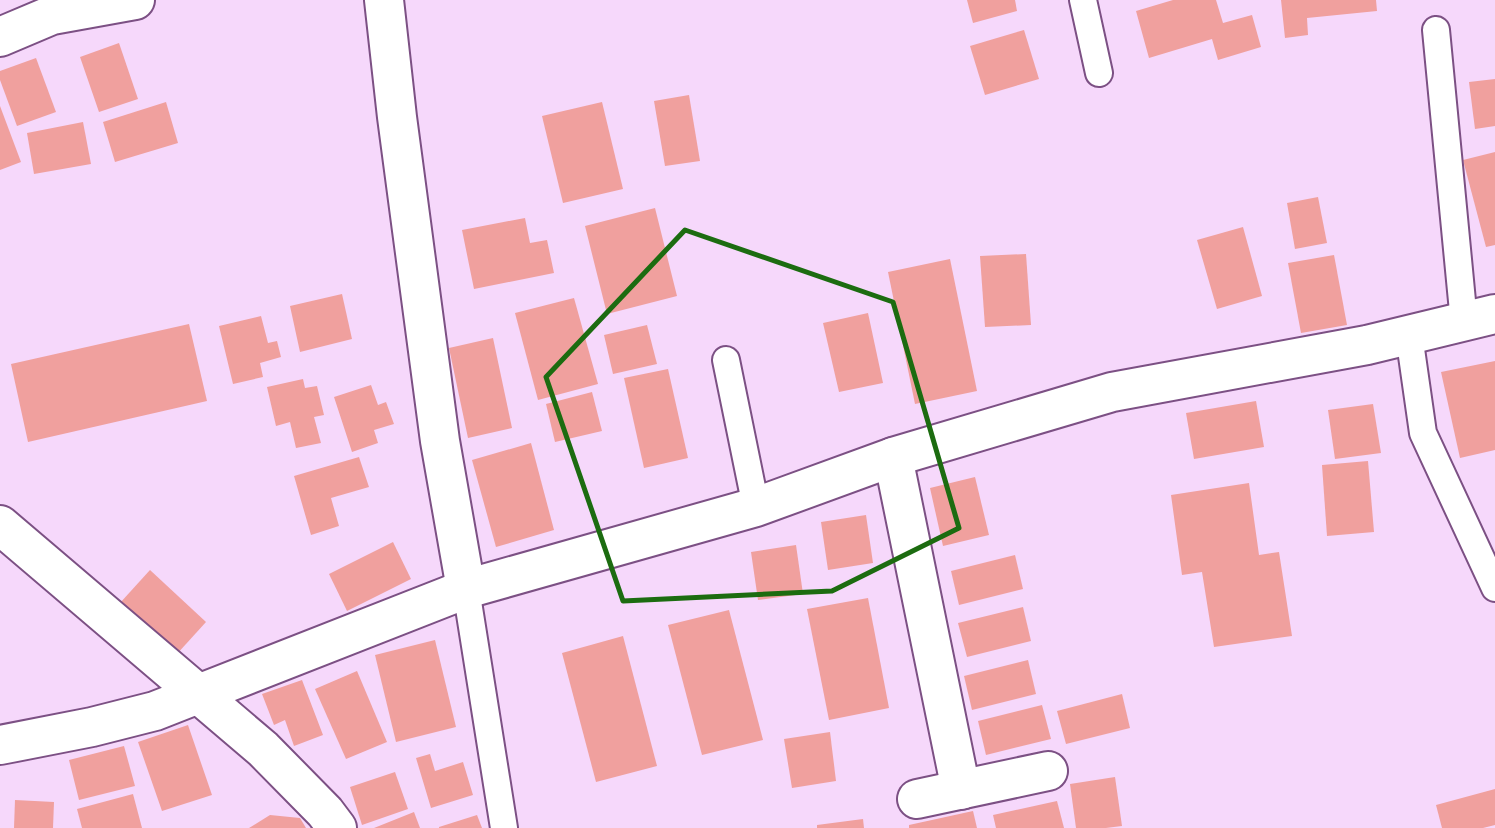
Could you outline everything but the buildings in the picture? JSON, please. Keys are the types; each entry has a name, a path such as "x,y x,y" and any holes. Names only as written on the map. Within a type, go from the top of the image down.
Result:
{"street":[{"path":"0,37 49,7 135,0"},
{"path":"384,0 440,442 466,589"},
{"path":"0,745 92,727 155,711 466,589 756,507 893,457 1112,392 1367,345 1479,318"},
{"path":"893,457 961,790"},
{"path":"0,525 263,749 337,828"},
{"path":"916,799 1048,771"}],"lane":[{"path":"1083,0 1099,73"},
{"path":"1436,30 1479,318"},
{"path":"1409,335 1423,433 1495,588"},
{"path":"726,360 756,507"},
{"path":"466,589 504,828"}],"highlighted area":[{"path":"685,230 893,302 959,528 832,591 623,601 546,377"}]}
